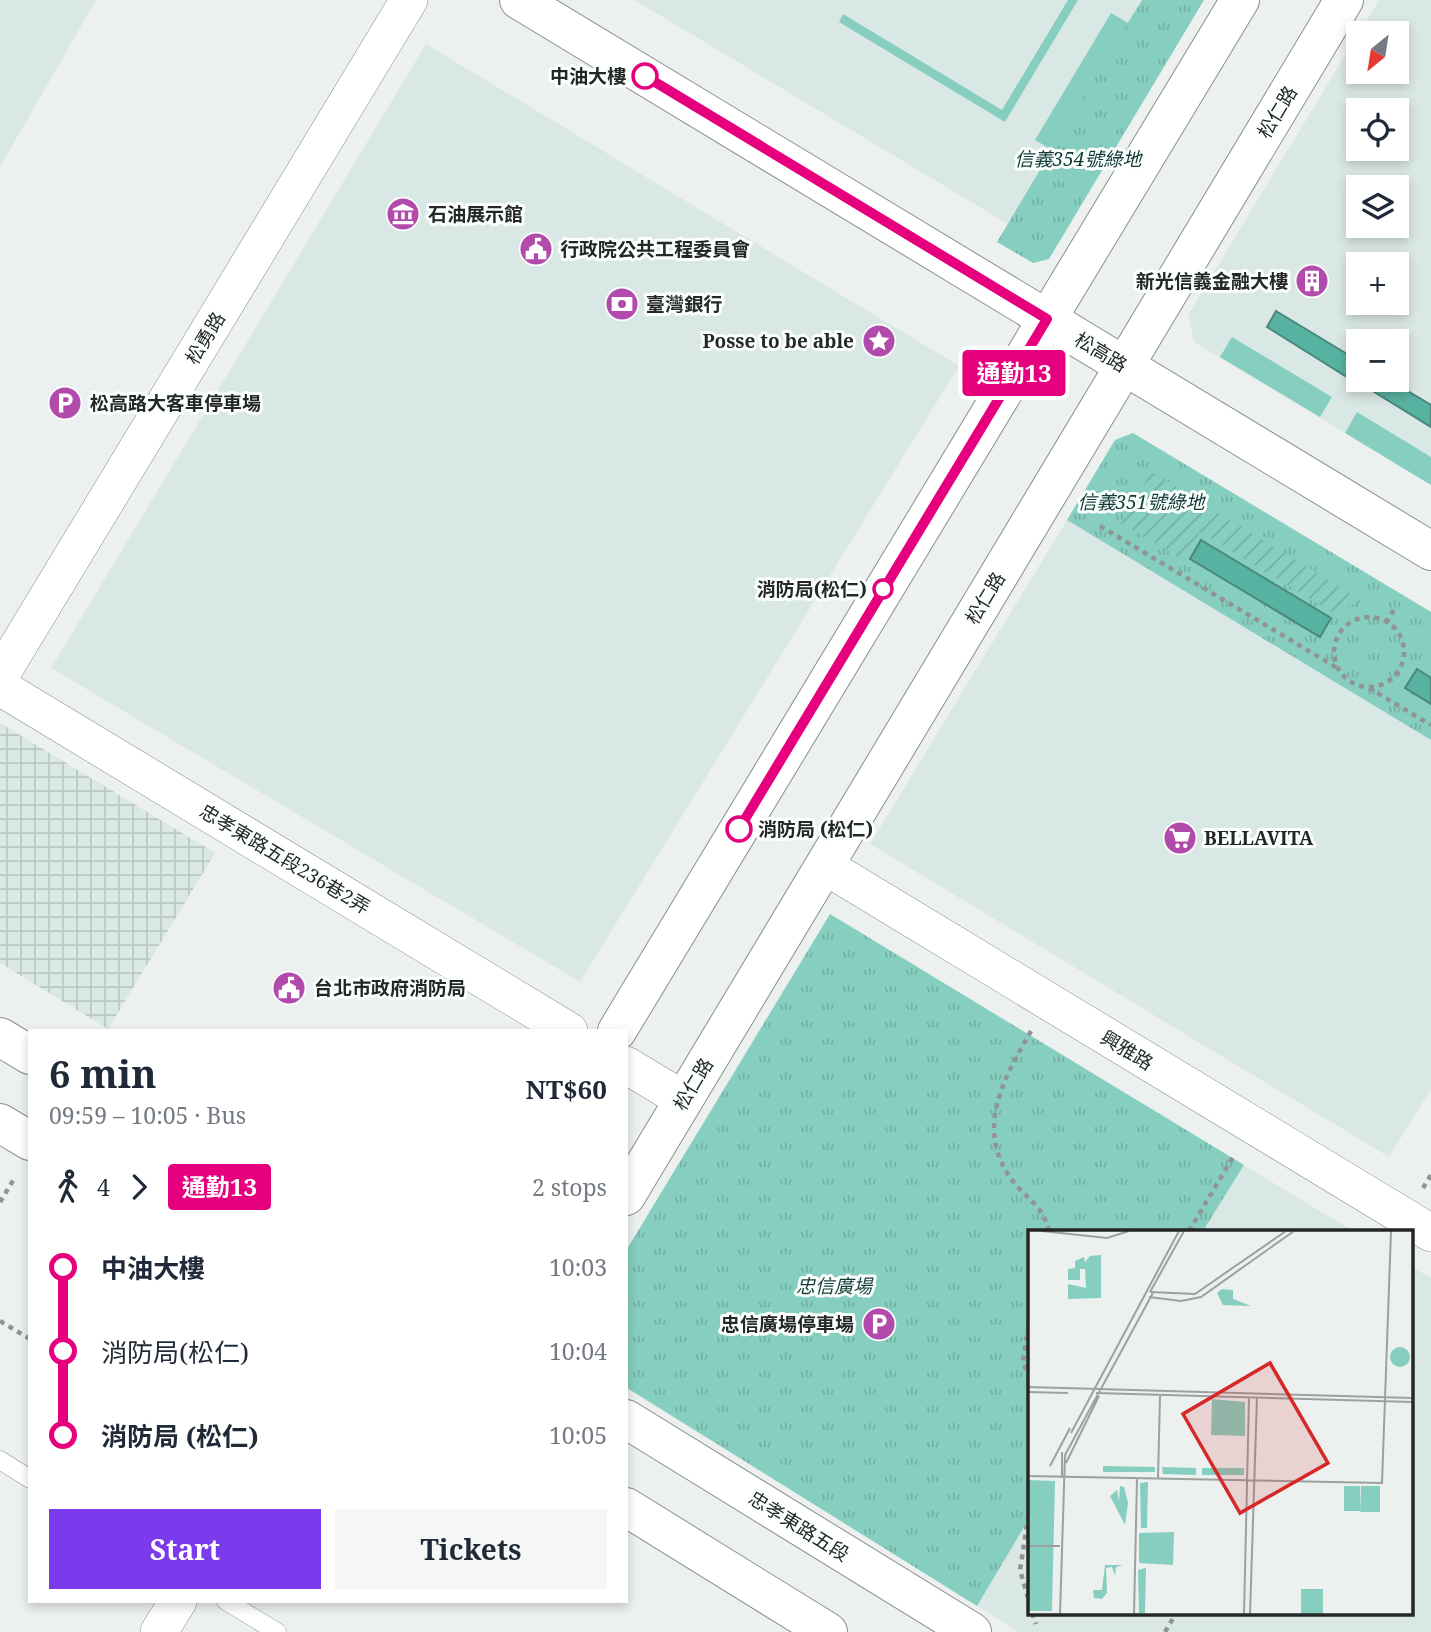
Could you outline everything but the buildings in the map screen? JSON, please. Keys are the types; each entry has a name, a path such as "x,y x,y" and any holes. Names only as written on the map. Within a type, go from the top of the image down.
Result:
{"street":[{"name":"松勇路","path":"0,676 409,0"},
{"name":"松高路","path":"519,0 1431,551"},
{"path":"618,1029 1240,0"},
{"name":"松仁路","path":"628,1193 1344,0"},
{"name":"忠孝東路五段236巷2弄","path":"0,687 566,1029"},
{"name":"興雅路","path":"825,866 1431,1233"},
{"path":"0,1037 28,1054"},
{"path":"628,1066 684,1100"},
{"path":"0,1122 28,1140"},
{"name":"忠孝東路五段","path":"628,1420 972,1632"},
{"path":"628,1508 828,1632"},
{"path":"159,1632 177,1603"}],"lane":[{"path":"0,1460 28,1478"},
{"path":"229,1603 277,1632"}],"path":[{"path":"1100,526 1339,669 1348,681 1368,687 1431,725"},
{"path":"1386,623 1395,608"},
{"path":"1339,669 1335,645 1346,626 1362,618 1386,623 1400,637 1404,648 1401,665 1391,679 1368,687"},
{"path":"1047,1002 996,1100 993,1138 1013,1181 1035,1200 1049,1230"},
{"path":"0,1202 14,1179"},
{"path":"0,1321 28,1338"},
{"path":"1028,1329 1023,1361 1028,1376"},
{"path":"1028,1518 1020,1570 1028,1598"},
{"path":"1032,1614 1036,1624"},
{"path":"1165,1632 1175,1615"}],"shaded area":[{"path":"0,0 96,0 0,167"},
{"path":"634,0 1142,0 1008,224"},
{"path":"1379,0 1431,0 1431,485 1194,342 1188,315 1346,54 1346,84 1409,84 1409,21 1366,21"},
{"name":"中油大樓","path":"426,44 959,366 580,982 51,668"},
{"path":"1276,311 1346,353 1346,376 1267,327"},
{"path":"1374,392 1409,392 1431,405 1431,427"},
{"name":"BELLAVITA","path":"1067,520 1431,740 1431,1089 1389,1157 870,844"},
{"path":"1201,540 1331,618 1320,637 1190,559"},
{"path":"1417,669 1431,678 1431,704 1405,688"},
{"path":"0,723 215,853 108,1029 0,963"},
{"path":"1244,1165 1351,1230 1204,1230"},
{"path":"1414,1268 1431,1278 1431,1632 1019,1632 977,1606 1028,1520 1028,1614 1414,1614"}],"green space":[{"path":"1068,0 1078,0 1005,122 839,22 843,14 1002,110"},
{"name":"信義354號綠地","path":"1142,0 1204,0 1049,259 1033,263 997,242"},
{"path":"1111,13 1128,23 1134,13 1150,23 1008,224 1052,150 1035,140"},
{"path":"1232,337 1332,397 1320,417 1220,357"},
{"path":"1357,412 1431,457 1431,485 1345,433"},
{"name":"信義351號綠地","path":"1133,433 1431,612 1431,740 1067,520 1115,440"},
{"path":"1151,472 1365,602 1350,605 1335,614 1200,532 1183,560 1121,523"},
{"name":"忠信廣場","path":"830,914 1244,1165 1204,1230 1028,1230 1028,1520 977,1606 628,1389 628,1247"}],"bus line":[{"name":"通勤13","path":"645,76 1047,319 739,829"}],"place":[{"name":"中油大樓","path":"645,76"},
{"name":"石油展示館","path":"403,214"},
{"name":"行政院公共工程委員會","path":"536,249"},
{"name":"新光信義金融大樓","path":"1312,281"},
{"name":"臺灣銀行","path":"622,304"},
{"name":"Posse to be able","path":"879,341"},
{"name":"松高路大客車停車場","path":"65,403"},
{"name":"消防局(松仁)","path":"883,589"},
{"name":"消防局 (松仁)","path":"739,829"},
{"name":"BELLAVITA","path":"1180,838"},
{"name":"台北市政府消防局","path":"289,988"},
{"name":"忠信廣場停車場","path":"879,1324"}]}
